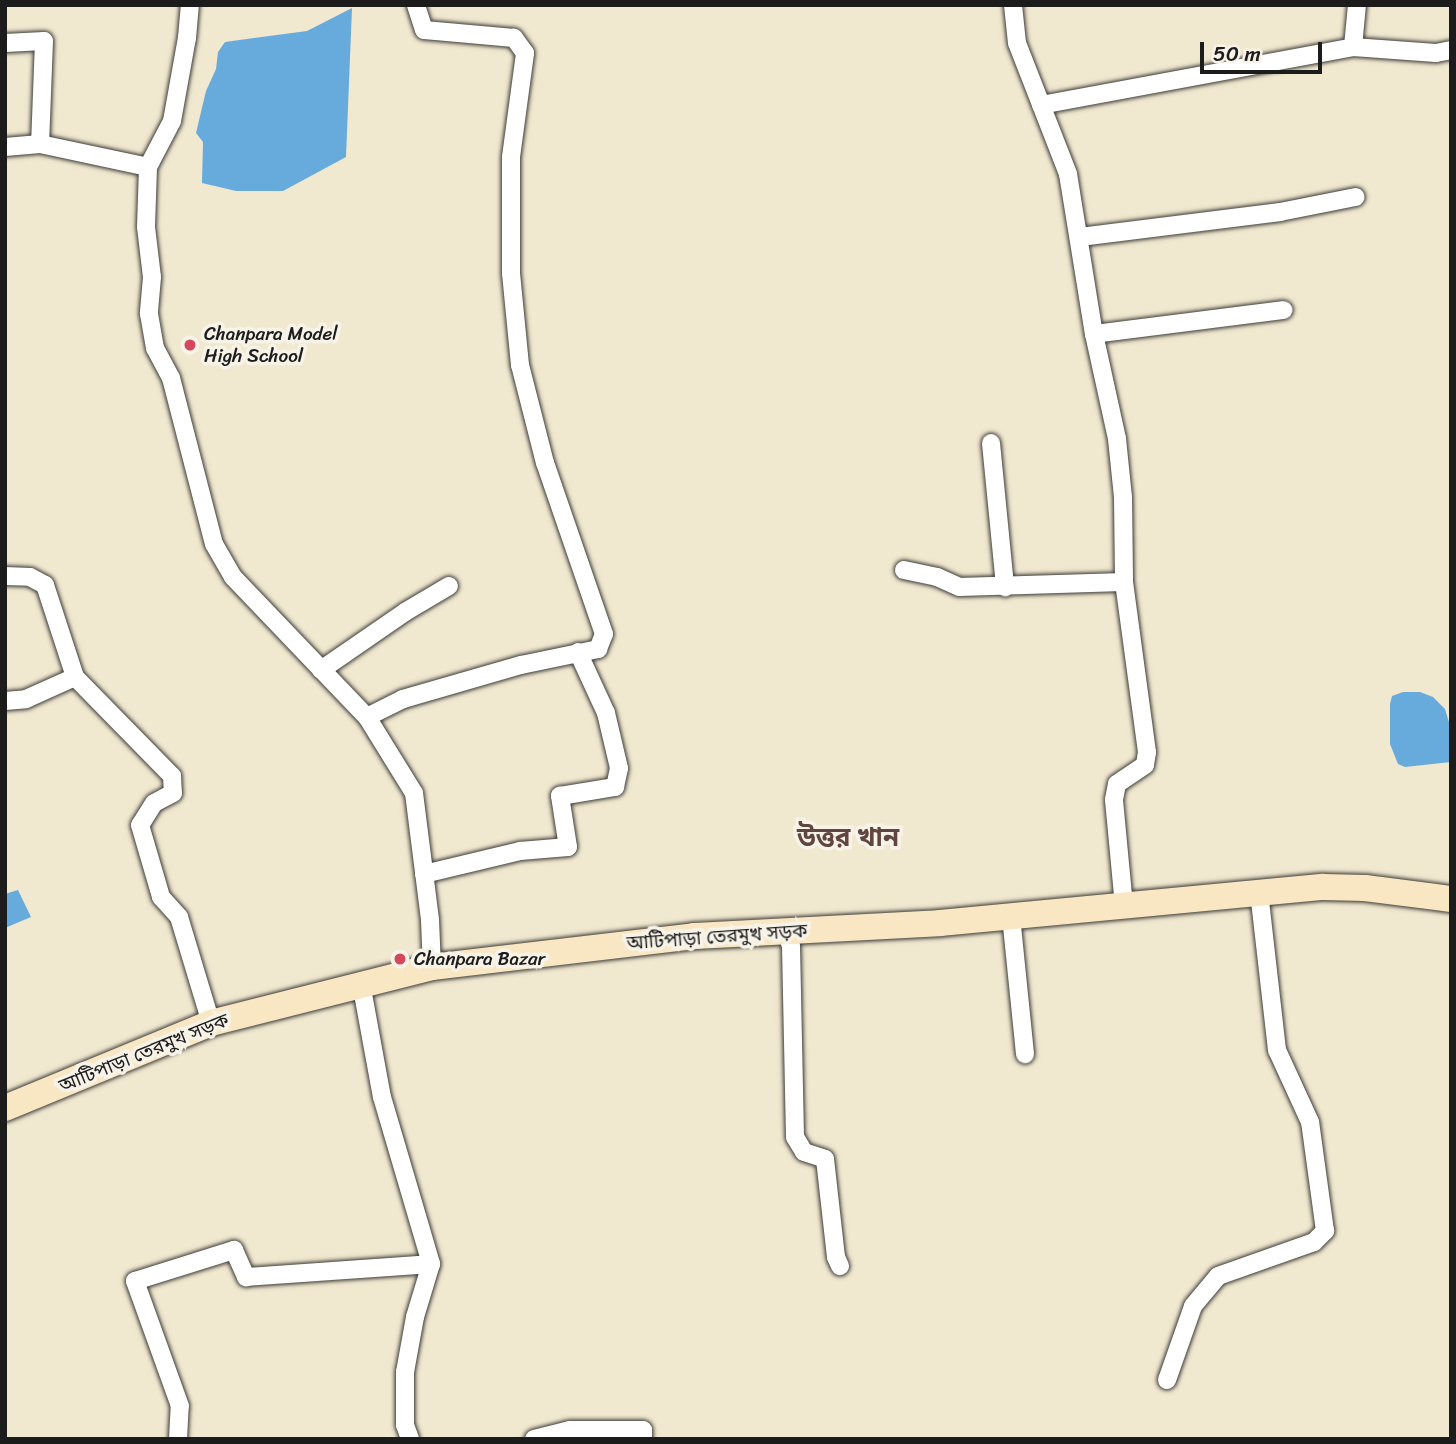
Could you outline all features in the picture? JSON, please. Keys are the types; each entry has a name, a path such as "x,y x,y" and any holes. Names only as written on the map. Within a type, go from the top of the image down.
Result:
{"main road":[{"name":"আটিপাড়া তেরমুখ সড়ক","path":"5,1108 211,1023 432,967 694,936 1011,916 1323,887 1365,888 1451,899"}],"street":[{"path":"190,5 172,121 148,167 146,227 152,277 151,326 155,348 171,378 214,544 233,577 367,717 414,793 432,967"},
{"path":"367,717 402,699 598,649 604,634 545,463 520,365 512,286 511,156 525,53 514,38 424,30 416,5"},
{"path":"1013,5 1017,43 1068,174 1094,334 1117,439 1123,496 1124,582 1147,752 1145,765 1117,784 1115,792 1124,905"},
{"path":"1353,47 1357,5"},
{"path":"5,43 44,41 40,144"},
{"path":"1041,105 1353,47 1436,53 1451,50"},
{"path":"5,147 40,144 148,167"},
{"path":"1080,237 1280,212 1356,198"},
{"path":"1094,334 1283,310"},
{"path":"991,443 1005,587"},
{"path":"904,570 937,577 959,587 1124,582"},
{"path":"5,576 30,577 45,585 75,677 172,776 173,793 154,803 140,825 161,897 179,917 211,1023"},
{"path":"321,670 405,612 449,586"},
{"path":"424,874 520,851 568,847 560,796 615,788 619,768 606,713 578,652"},
{"path":"5,701 26,699 75,677"},
{"path":"1167,1380 1193,1306 1217,1276 1314,1242 1325,1231 1310,1122 1277,1050 1259,893"},
{"path":"1011,916 1025,1054"},
{"path":"786,931 791,946 794,1137 804,1152 825,1159 836,1258 840,1266"},
{"path":"361,983 382,1097 431,1264 415,1317 405,1372 405,1425 410,1439"},
{"path":"178,1439 180,1406 135,1281 234,1250 246,1277 431,1264"},
{"path":"534,1439 570,1430 643,1430 643,1439"}],"water":[{"path":"352,8 346,157 283,191 236,191 202,183 203,142 196,133 206,91 216,69 218,52 225,42 307,31"},
{"path":"1403,692 1420,692 1433,697 1445,709 1451,729 1451,762 1405,767 1398,764 1390,744 1390,704 1392,696"},
{"path":"18,890 31,917 5,928 5,894"}],"place":[{"name":"Chanpara Model High School","path":"190,345"},
{"name":"Chanpara Bazar","path":"400,959"}],"district":[{"name":"উত্তর খান","path":"848,838"}]}
